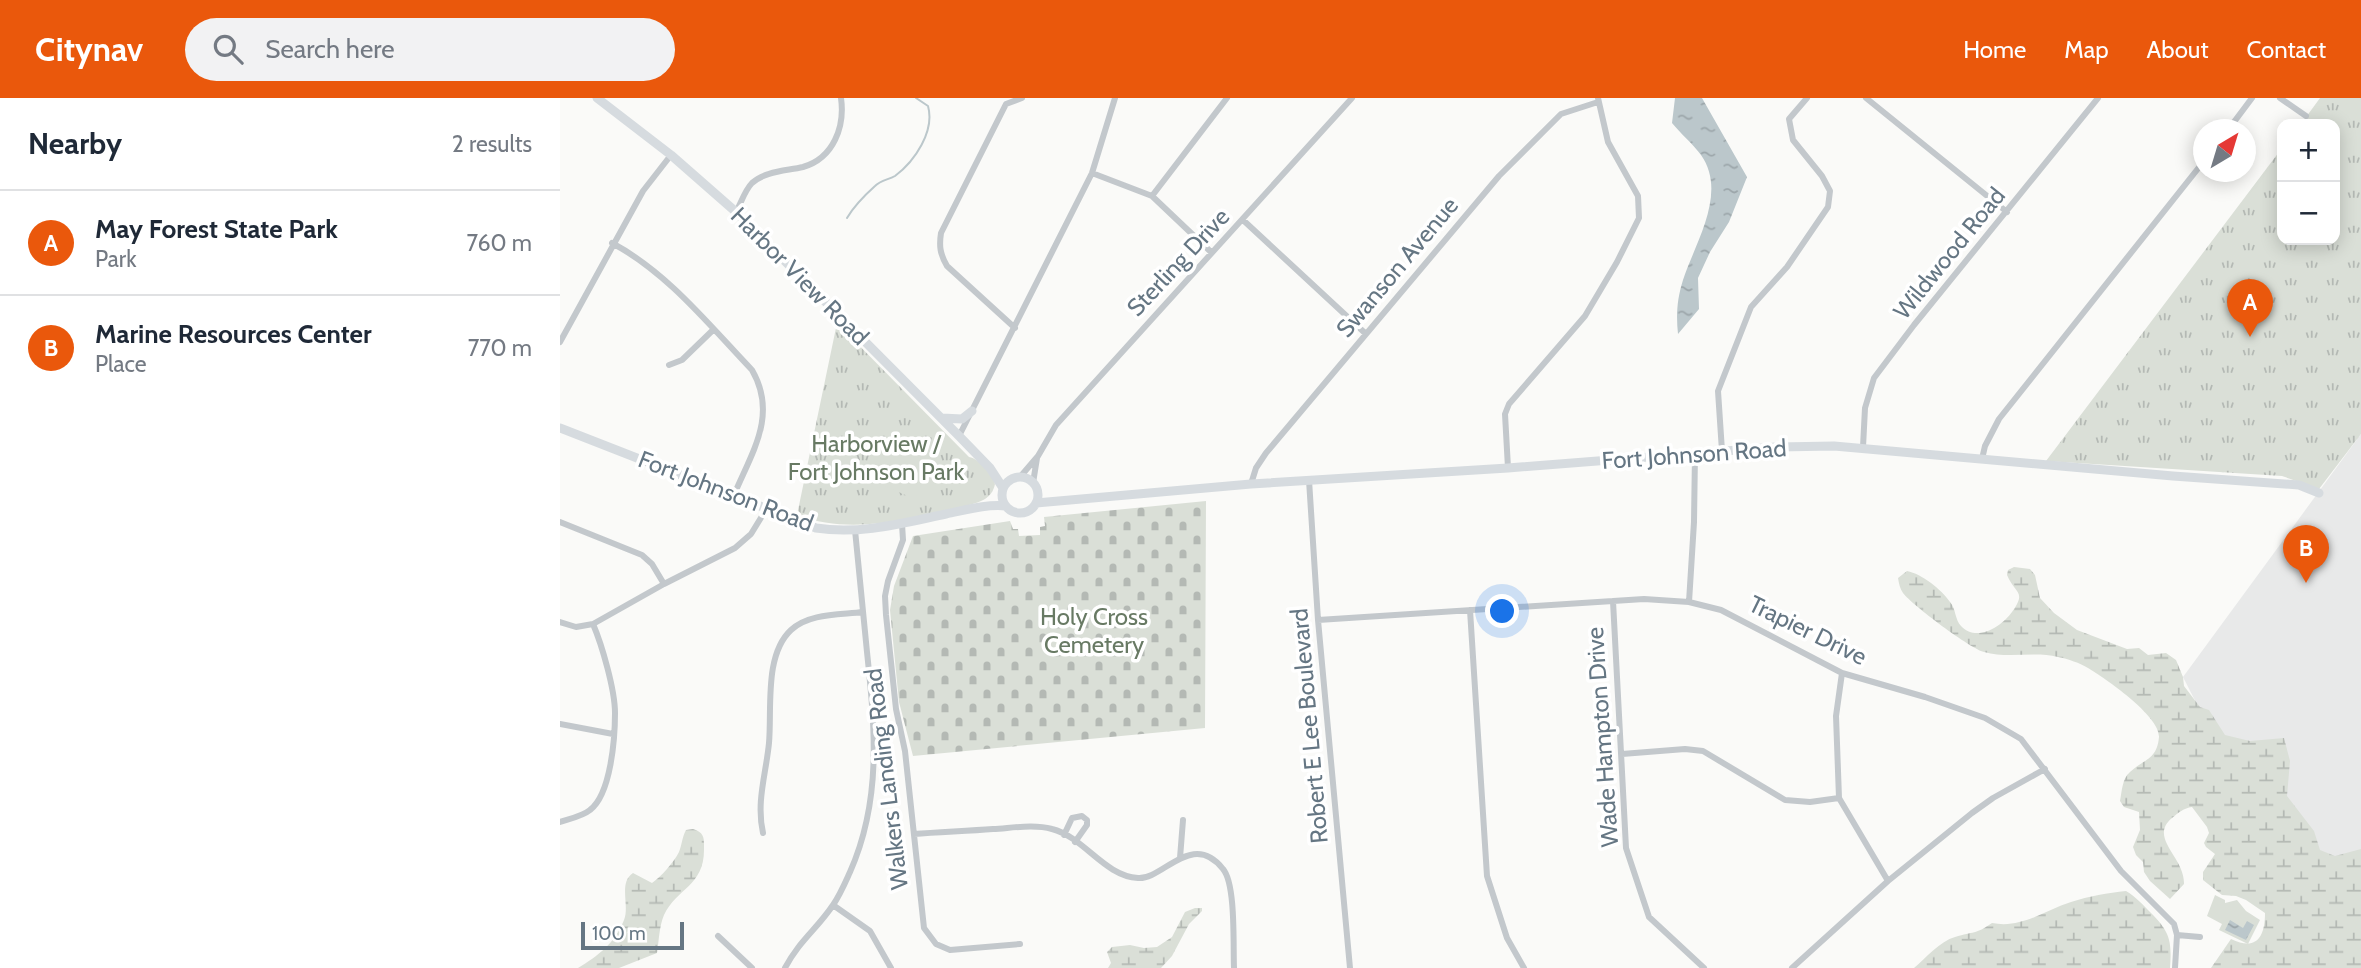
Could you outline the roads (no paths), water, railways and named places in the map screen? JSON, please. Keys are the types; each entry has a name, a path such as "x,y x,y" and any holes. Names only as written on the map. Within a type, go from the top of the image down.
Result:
{"street":[{"name":"Harbor View Road","path":"597,98 671,155 736,212 990,468 1003,490"},
{"path":"736,212 752,184 769,174 807,166 825,153 839,136 843,114 841,98"},
{"path":"1015,328 947,266 939,245 941,233 1004,101 1022,98"},
{"path":"959,436 1092,173 1115,98"},
{"path":"1152,196 1227,98"},
{"name":"Sterling Drive","path":"1017,477 1038,456 1056,425 1352,98"},
{"path":"1722,451 1718,391 1751,307 1787,267 1828,207 1830,191 1822,176 1793,140 1791,130 1789,119 1807,98"},
{"path":"1866,98 2007,212"},
{"path":"1877,107 1882,98"},
{"name":"Wildwood Road","path":"1863,447 1866,408 1874,378 2098,98"},
{"path":"2236,119 2252,98"},
{"path":"2280,98 2306,117"},
{"path":"1508,468 1505,414 1509,404 1585,316 1639,218 1638,196 1608,142 1598,100"},
{"name":"Swanson Avenue","path":"1251,484 1261,459 1499,176 1561,114 1598,100"},
{"path":"560,342 612,243 643,191 671,155"},
{"path":"1092,173 1152,196 1211,252"},
{"path":"1982,459 1984,446 1999,419 2193,174"},
{"path":"1242,220 1366,334"},
{"path":"612,243 655,271 752,370 760,384 765,403 764,418 734,495"},
{"path":"669,365 682,360 713,330"},
{"path":"941,418 962,419 972,411"},
{"name":"Fort Johnson Road","path":"560,428 816,528 855,530 902,524 979,507 1006,506"},
{"name":"Fort Johnson Road","path":"1036,503 1251,484 1508,468 1789,446 1863,447 2299,485 2319,493"},
{"path":"1689,602 1695,453"},
{"name":"Sterling Drive","path":"1035,487 1038,456"},
{"name":"Harbor View Road","path":"990,468 1003,476 1017,477"},
{"path":"1017,477 1035,487 1036,503 1030,509 1023,513 1014,512 1006,506 1003,490 1017,477"},
{"name":"Robert E Lee Boulevard","path":"1309,480 1318,620 1350,968"},
{"name":"Fort Johnson Road","path":"1035,487 1068,500"},
{"name":"Fort Johnson Road","path":"979,507 1003,490"},
{"path":"560,622 576,627 593,624 740,544 751,534 766,508"},
{"path":"560,522 642,555 652,564 664,583"},
{"name":"Walkers Landing Road","path":"902,524 903,540 885,596 896,709 905,751 922,921 931,939 950,950 1020,944"},
{"path":"785,968 795,950 833,905 854,862 872,799 876,763 874,717 855,530"},
{"name":"Trapier Drive","path":"1318,620 1644,599 1707,606 1734,616 1842,673 1925,696 1985,718 2021,739 2121,871 2174,924 2177,935"},
{"name":"Wade Hampton Drive","path":"1613,601 1626,848 1649,918 1704,968"},
{"path":"1470,610 1487,876 1507,938 1524,968"},
{"path":"763,833 759,814 769,743 771,678 782,641 794,627 812,618 863,612"},
{"path":"560,822 590,810 602,793 612,757 615,711 602,645 593,624"},
{"path":"1842,673 1836,716 1839,797 1888,881"},
{"path":"560,724 613,734"},
{"path":"1622,754 1685,749 1703,751 1786,800 1810,802 1839,797"},
{"path":"1792,968 1888,881 1972,813 2045,769"},
{"path":"1064,835 1072,818 1082,816 1088,822 1075,842"},
{"path":"1180,858 1183,820"},
{"path":"914,834 1018,827 1052,829 1123,876 1142,879 1180,858 1196,854 1208,857 1223,868 1230,881 1234,968"},
{"path":"833,905 870,931 891,968"},
{"path":"2175,968 2177,935 2200,937"},
{"path":"718,936 752,968"}],"water":[{"path":"1675,98 1702,98 1747,177 1729,222 1698,278 1699,309 1678,334 1679,294 1707,218 1711,185 1701,155 1672,123"},
{"path":"2230,920 2243,928 2247,921 2254,925 2246,940 2225,930"}],"waterway":[{"path":"847,218 875,186 902,170 922,145 929,125 928,106 916,98"}],"place":[{"name":"May Forest State Park","path":"2250,337"},
{"name":"Marine Resources Center","path":"2306,583"}],"park label":[{"name":"Harborview / Fort Johnson Park","path":"876,457"},
{"name":"Holy Cross Cemetery","path":"1094,630"}]}
